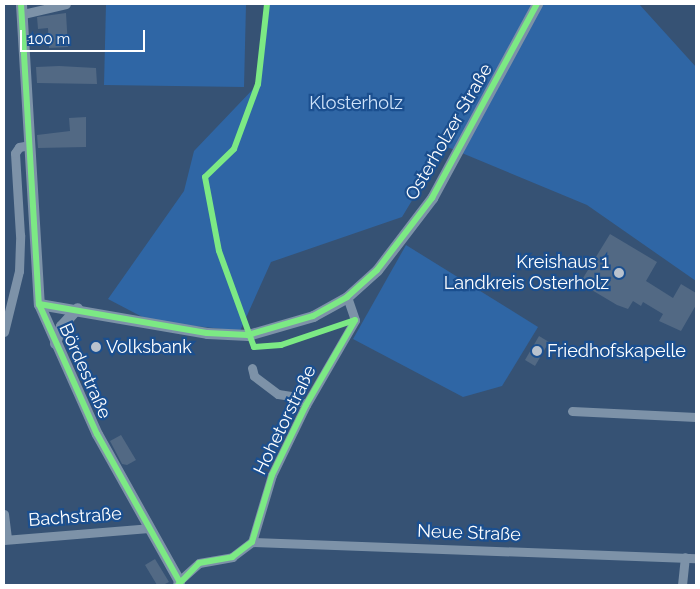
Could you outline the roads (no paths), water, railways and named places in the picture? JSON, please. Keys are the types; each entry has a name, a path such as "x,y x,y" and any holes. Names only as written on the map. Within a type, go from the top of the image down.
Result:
{"street":[{"path":"22,9 66,4"},
{"name":"Osterholzer Straße","path":"40,304 77,308 207,333 248,335 313,316 347,297 377,270 432,198 537,4"},
{"name":"Bördestraße","path":"22,9 28,145 40,304 55,343 96,434 179,583"},
{"path":"4,332 19,271 15,153 19,147 28,145"},
{"name":"Hohetorstraße","path":"252,542 272,475 306,405 355,320 347,297"},
{"path":"55,343 61,326 77,308"},
{"path":"252,368 254,376 278,394 306,405"},
{"path":"572,411 696,417"},
{"path":"4,514 6,539"},
{"name":"Bachstraße","path":"6,539 149,528"},
{"path":"179,583 199,563 232,557 252,542"},
{"name":"Neue Straße","path":"252,542 696,558"},
{"path":"682,585 685,557"}],"place":[{"name":"Kreishaus 1 Landkreis Osterholz","path":"619,273"},
{"name":"Volksbank","path":"96,347"},
{"name":"Friedhofskapelle","path":"537,351"}],"park label":[{"name":"Klosterholz","path":"356,103"}]}
